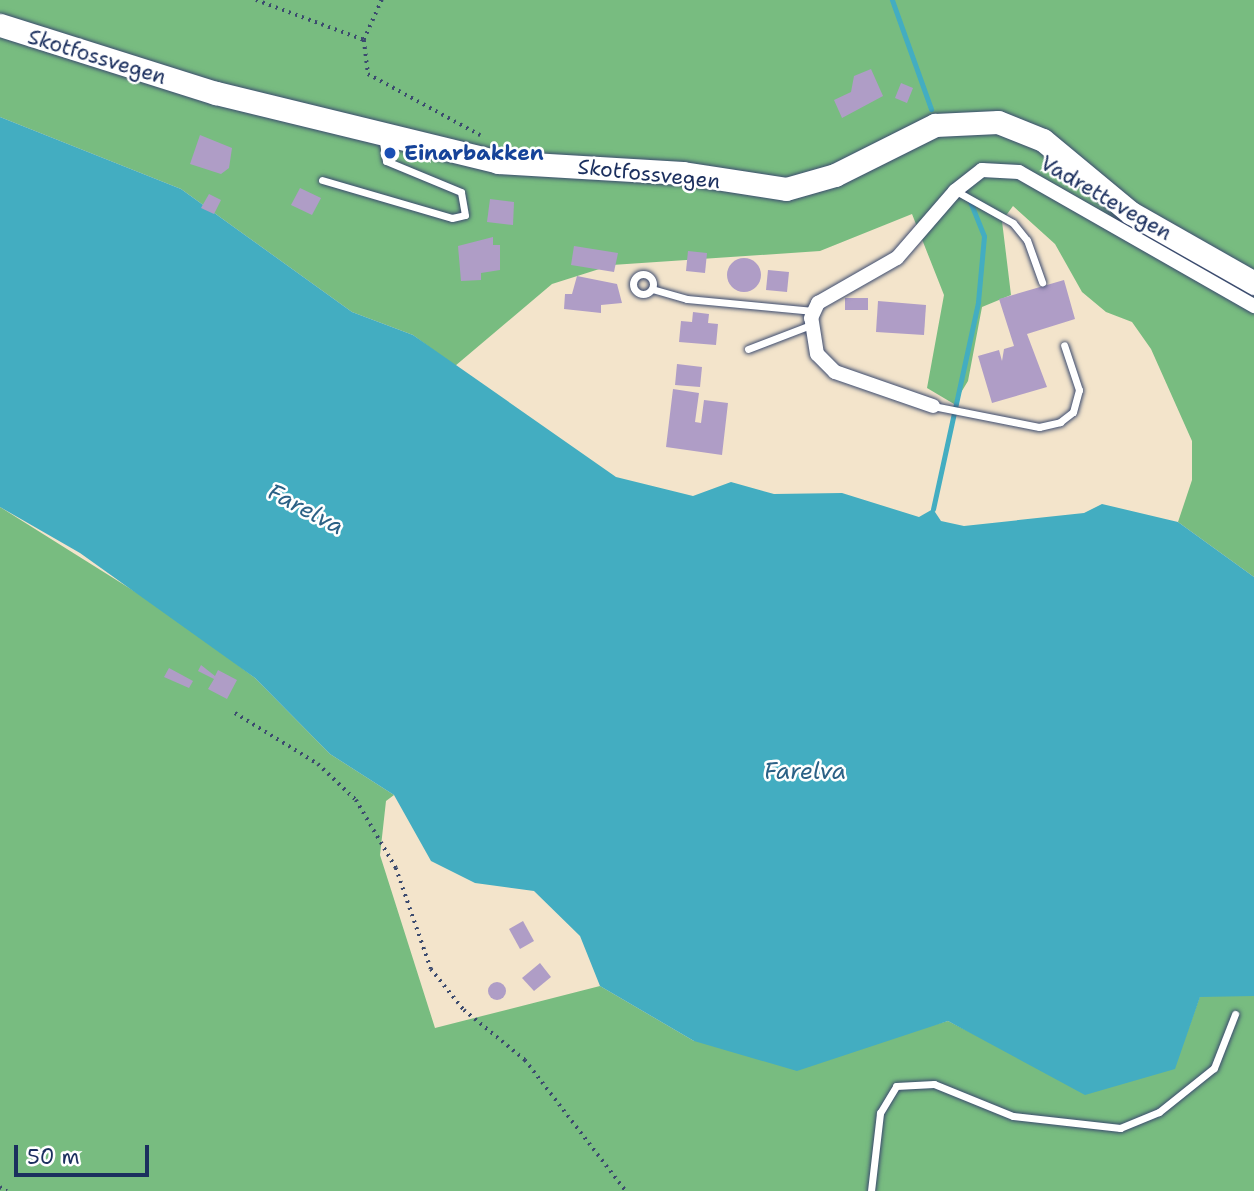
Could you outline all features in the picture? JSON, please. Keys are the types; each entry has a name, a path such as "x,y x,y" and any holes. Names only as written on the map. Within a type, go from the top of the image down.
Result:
{"main road":[{"name":"Skotfossvegen","path":"0,25 157,76 382,137 498,162 683,173 786,189 835,175 935,125 998,122 1043,140 1131,213 1254,283"}],"street":[{"name":"Vadrettevegen","path":"812,318 897,258 955,191 982,170 1019,172 1254,306"},
{"path":"812,318 817,354 835,372 933,406"}],"lane":[{"path":"322,180 453,218 465,215 461,192 386,161 382,137"},
{"path":"955,191 1013,223 1027,240 1042,282"},
{"path":"652,289 812,318"},
{"name":"Vadrettevegen","path":"748,349 812,318"},
{"path":"933,406 1039,427 1060,422 1073,412 1079,390 1064,345"},
{"path":"871,1191 875,1133 896,1086 934,1084 1013,1116 1120,1128 1159,1112 1214,1068 1236,1014"}],"path":[{"path":"256,0 364,40"},
{"path":"382,0 364,40 363,64 381,85 486,137"},
{"path":"235,713 318,764 356,800 396,868 431,969 464,1010 525,1060 626,1191"},
{"path":"0,1187 7,1191"}],"green space":[{"path":"0,0 1254,0 1254,577 1178,522 1192,480 1192,441 1151,349 1132,322 1106,312 1082,292 1055,244 1013,206 1002,221 1011,295 982,307 968,381 954,404 927,388 944,295 912,214 820,251 612,265 552,284 455,366 413,335 352,312 181,189 0,117"},
{"path":"0,507 169,613 255,678 330,754 394,795 386,801 380,855 435,1028 600,986 694,1041 878,1040 948,1021 1013,1054 1174,1069 1200,996 1254,996 1254,1191 0,1191"}],"water":[{"name":"Farelva","path":"0,117 181,189 352,312 413,335 616,477 693,496 731,482 774,494 842,493 919,517 933,509 941,521 964,526 1084,513 1102,504 1178,522 1254,577 1254,996 1200,997 1175,1069 1085,1095 948,1021 797,1071 694,1041 600,986 580,936 534,891 475,883 431,861 394,795 330,754 255,678 80,553 0,507"}],"building":[{"path":"871,69 883,96 842,118 834,100 851,92 854,76"},
{"path":"901,83 913,88 907,103 895,98"},
{"path":"200,135 232,148 229,168 221,174 190,164"},
{"path":"300,188 321,198 312,215 291,205"},
{"path":"209,194 221,200 214,214 201,208"},
{"path":"490,199 514,202 513,225 487,222"},
{"path":"493,237 493,245 500,245 500,270 481,273 481,280 461,281 458,246"},
{"path":"574,246 618,253 614,272 571,265"},
{"path":"688,251 707,253 705,273 686,271"},
{"path":"744,258 756,263 761,275 756,287 744,292 732,287 727,275 732,263"},
{"path":"768,270 789,272 787,292 766,290"},
{"path":"577,276 617,284 622,303 601,305 601,313 564,309 565,294 572,294"},
{"path":"1064,280 1075,319 1027,334 1047,387 992,403 978,356 999,350 1002,361 1004,349 1014,346 999,299"},
{"path":"845,298 868,298 868,310 845,310"},
{"path":"878,301 926,305 924,335 876,332"},
{"path":"693,312 709,314 708,323 718,324 716,345 679,342 681,321 692,322"},
{"path":"677,364 702,367 700,387 675,385"},
{"path":"673,389 699,393 695,422 701,423 704,400 728,403 722,455 666,447"},
{"path":"201,665 215,676 218,670 237,680 227,699 208,689 214,679 198,671"},
{"path":"169,668 193,681 189,688 164,677"},
{"path":"523,921 534,941 520,949 509,929"},
{"path":"540,963 551,977 534,991 522,978"},
{"path":"497,982 503,985 506,991 503,997 497,1000 491,997 488,991 491,985"}],"waterway":[{"path":"892,0 931,109"},
{"path":"933,509 978,302 984,236 969,199"}],"place":[{"name":"Einarbakken","path":"390,153"}]}
